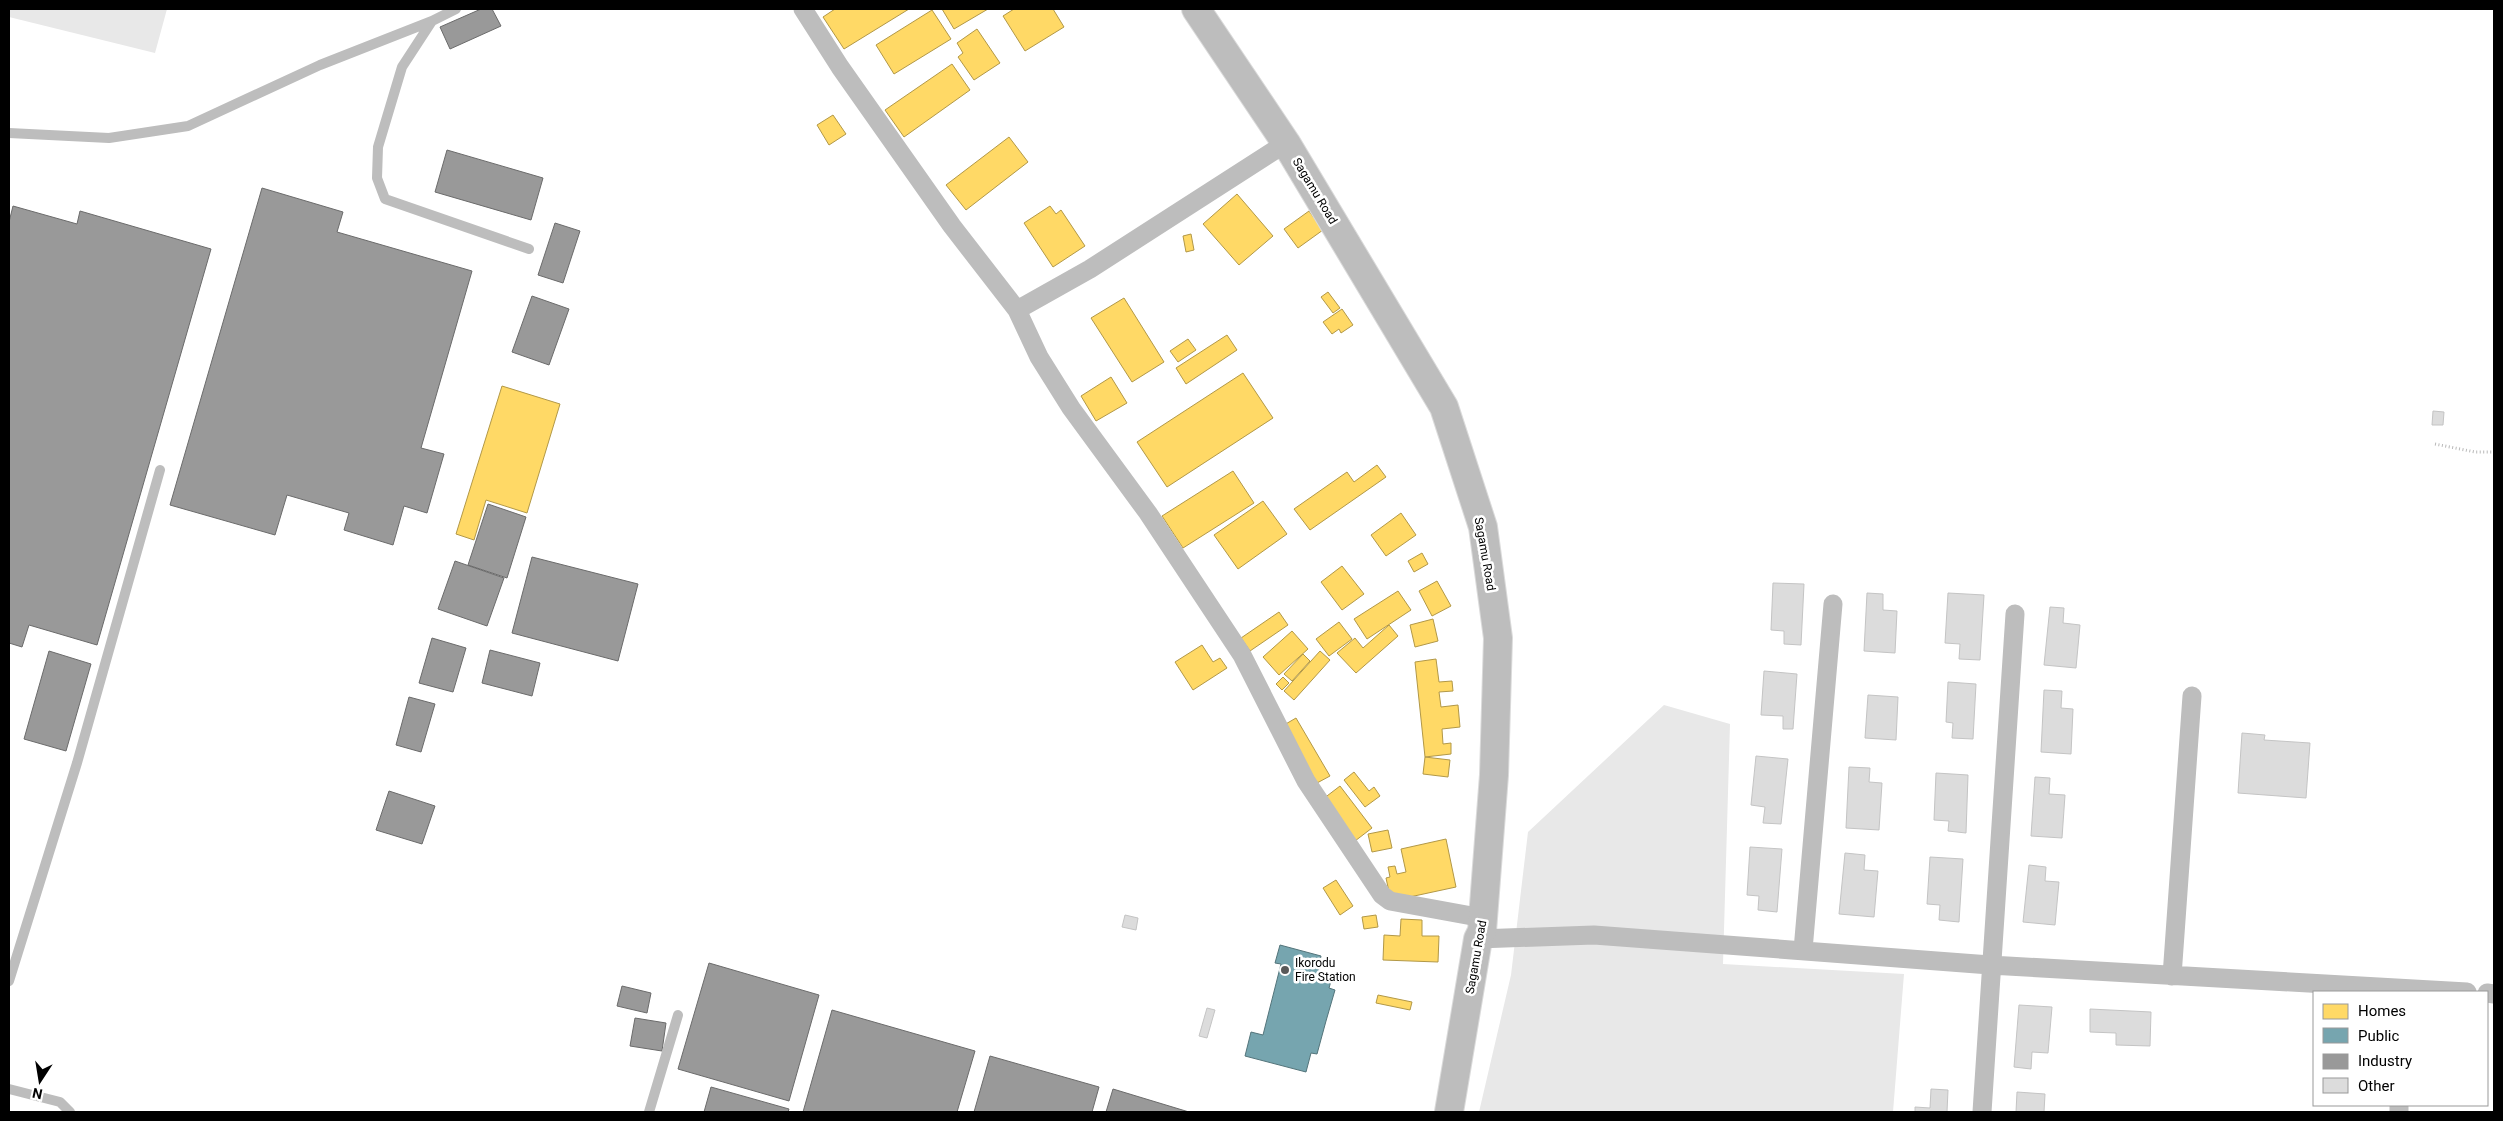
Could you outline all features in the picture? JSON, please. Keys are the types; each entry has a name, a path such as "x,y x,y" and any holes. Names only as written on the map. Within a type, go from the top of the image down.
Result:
{"highway":[{"name":"Sagamu Road","path":"1196,9 1286,143 1444,407 1483,527 1498,638 1494,775 1481,929 1449,1112"}],"street":[{"path":"802,9 840,67 952,226 1017,310 1038,357 1071,408 1148,513 1242,655 1306,781 1382,895 1390,901 1481,929 1594,935 1990,965 2406,991"},
{"path":"1017,310 1090,269 1286,143"},
{"path":"1803,950 1833,604"},
{"path":"1982,1112 1990,965 2015,614"},
{"path":"2172,976 2192,696"}],"lane":[{"path":"9,133 109,138 188,126 320,65 432,21 456,9"},
{"path":"432,21 402,67 378,147 376,178 385,199 529,249"},
{"path":"9,981 77,763 160,470"},
{"path":"649,1112 678,1015"},
{"path":"9,1089 60,1102 70,1112"}],"path":[{"path":"2435,444 2474,452 2494,452"}],"shaded area":[{"path":"9,9 167,9 155,53 9,17"},
{"path":"1664,705 1730,724 1723,964 1904,974 1893,1112 1479,1112 1511,975 1528,832"}],"building: Homes":[{"path":"835,9 909,9 844,49 823,17"},
{"path":"942,9 988,9 954,29"},
{"path":"1014,9 1053,9 1064,27 1025,51 1003,16"},
{"path":"932,10 951,39 894,74 876,45"},
{"path":"977,29 1000,63 974,80 958,57 963,53 957,43"},
{"path":"952,64 970,90 904,137 885,110"},
{"path":"833,115 846,134 829,145 817,125"},
{"path":"1009,137 1028,162 966,210 946,185"},
{"path":"1237,194 1273,236 1239,265 1203,224"},
{"path":"1050,206 1056,214 1061,210 1085,246 1053,267 1024,223"},
{"path":"1309,211 1323,230 1298,248 1284,229"},
{"path":"1191,234 1194,250 1186,252 1183,236"},
{"path":"1328,292 1340,308 1333,313 1321,297"},
{"path":"1124,298 1164,362 1132,382 1091,318"},
{"path":"1342,309 1353,325 1341,333 1339,329 1332,334 1323,322"},
{"path":"1227,335 1237,350 1186,384 1176,368"},
{"path":"1188,339 1196,350 1178,362 1170,351"},
{"path":"1243,373 1273,418 1167,487 1137,442"},
{"path":"1111,377 1127,403 1096,421 1081,396"},
{"path":"502,386 560,404 527,513 486,500 474,540 456,534"},
{"path":"1377,465 1386,477 1310,530 1294,509 1347,472 1354,482"},
{"path":"1233,471 1254,503 1183,548 1162,516"},
{"path":"1263,501 1287,534 1238,569 1214,535"},
{"path":"1401,513 1416,535 1386,556 1371,535"},
{"path":"1422,553 1428,564 1414,572 1408,561"},
{"path":"1342,566 1364,594 1342,610 1321,582"},
{"path":"1437,581 1451,606 1432,616 1419,591"},
{"path":"1398,591 1411,610 1367,639 1354,619"},
{"path":"1279,612 1288,625 1250,651 1241,638"},
{"path":"1433,619 1438,641 1415,647 1410,625"},
{"path":"1339,622 1352,639 1329,656 1316,639"},
{"path":"1389,625 1398,636 1356,673 1337,653 1355,638 1363,648"},
{"path":"1292,631 1308,649 1279,675 1263,657"},
{"path":"1202,645 1213,662 1220,658 1227,668 1193,690 1175,662"},
{"path":"1320,651 1330,660 1294,700 1284,691"},
{"path":"1303,654 1310,661 1292,681 1284,674"},
{"path":"1436,659 1439,682 1452,681 1453,691 1439,692 1441,707 1458,705 1460,727 1442,729 1443,744 1451,743 1451,754 1425,757 1415,662"},
{"path":"1283,677 1289,683 1282,690 1276,684"},
{"path":"1296,718 1330,776 1317,783 1284,725"},
{"path":"1425,757 1450,760 1448,777 1423,774"},
{"path":"1354,772 1369,791 1374,787 1380,796 1365,807 1344,780"},
{"path":"1340,786 1372,828 1355,841 1323,799"},
{"path":"1388,830 1392,848 1372,852 1368,834"},
{"path":"1446,839 1456,887 1391,901 1386,878 1390,877 1388,867 1395,866 1397,874 1406,872 1401,849"},
{"path":"1336,880 1353,906 1340,915 1323,888"},
{"path":"1376,915 1378,927 1364,929 1362,917"},
{"path":"1401,919 1422,920 1422,936 1439,936 1438,962 1383,960 1384,935 1400,936"},
{"path":"1378,995 1412,1002 1410,1010 1376,1003"}],"building: Public":[{"path":"1280,945 1321,956 1318,970 1333,974 1329,988 1335,990 1317,1054 1311,1053 1306,1072 1245,1056 1251,1032 1263,1035 1281,964 1275,963"}],"building: Industry":[{"path":"481,9 492,9 501,26 450,49 440,27"},
{"path":"447,150 543,178 531,220 435,192"},
{"path":"262,188 343,212 337,232 472,271 421,448 444,454 427,513 404,506 393,545 344,530 349,513 287,495 275,535 170,505"},
{"path":"13,206 77,224 80,211 211,249 97,645 29,625 22,647 9,643 9,222"},
{"path":"555,223 580,231 563,283 538,275"},
{"path":"532,296 569,309 549,365 512,352"},
{"path":"488,504 526,517 507,578 468,565"},
{"path":"532,557 638,584 618,661 512,633"},
{"path":"455,561 504,578 487,626 438,609"},
{"path":"432,638 466,648 453,692 419,683"},
{"path":"490,650 540,663 532,696 482,683"},
{"path":"49,651 91,664 66,751 24,739"},
{"path":"409,697 435,704 421,752 396,745"},
{"path":"389,791 435,806 422,844 376,830"},
{"path":"709,963 819,995 789,1101 678,1069"},
{"path":"622,986 651,993 647,1013 617,1006"},
{"path":"832,1010 975,1051 957,1112 803,1112"},
{"path":"635,1018 666,1023 662,1051 630,1046"},
{"path":"990,1056 1099,1087 1092,1112 974,1112"},
{"path":"711,1087 789,1109 788,1112 704,1112"},
{"path":"1113,1089 1189,1112 1106,1112"}],"building: Other":[{"path":"2433,411 2444,412 2443,425 2432,425"},
{"path":"1773,583 1804,584 1801,645 1784,644 1784,631 1771,630"},
{"path":"1867,593 1883,594 1883,610 1897,611 1895,653 1864,651"},
{"path":"1948,593 1984,595 1980,660 1959,659 1960,644 1945,643"},
{"path":"2050,607 2064,608 2063,623 2080,625 2076,668 2044,665"},
{"path":"1764,671 1797,674 1793,729 1783,729 1783,716 1761,715"},
{"path":"1948,682 1976,684 1973,739 1952,738 1953,723 1946,722"},
{"path":"2044,690 2062,691 2061,708 2073,709 2071,754 2041,752"},
{"path":"1868,695 1898,697 1896,740 1865,738"},
{"path":"2242,733 2265,735 2264,740 2310,743 2306,798 2238,793"},
{"path":"1756,756 1788,759 1781,824 1763,823 1765,807 1751,805"},
{"path":"1849,767 1870,768 1869,782 1882,783 1879,830 1846,828"},
{"path":"1936,773 1968,775 1966,833 1948,831 1949,821 1934,820"},
{"path":"2035,777 2050,778 2049,794 2065,795 2062,838 2031,836"},
{"path":"1750,847 1782,849 1777,912 1758,910 1759,896 1747,895"},
{"path":"1845,853 1865,855 1864,870 1878,871 1874,917 1839,914"},
{"path":"1930,857 1963,859 1959,922 1939,920 1940,905 1927,904"},
{"path":"2029,865 2046,867 2045,881 2059,882 2055,925 2023,922"},
{"path":"1125,915 1138,918 1136,930 1122,927"},
{"path":"2019,1005 2052,1007 2048,1053 2032,1052 2031,1069 2014,1067"},
{"path":"1207,1008 1215,1010 1207,1038 1199,1036"},
{"path":"2090,1009 2151,1012 2150,1046 2116,1045 2116,1033 2090,1032"},
{"path":"1931,1089 1948,1090 1947,1112 1915,1112 1915,1107 1930,1108"},
{"path":"2017,1092 2045,1094 2044,1112 2016,1112"}],"place":[{"name":"Ikorodu Fire Station","path":"1285,970"}]}
